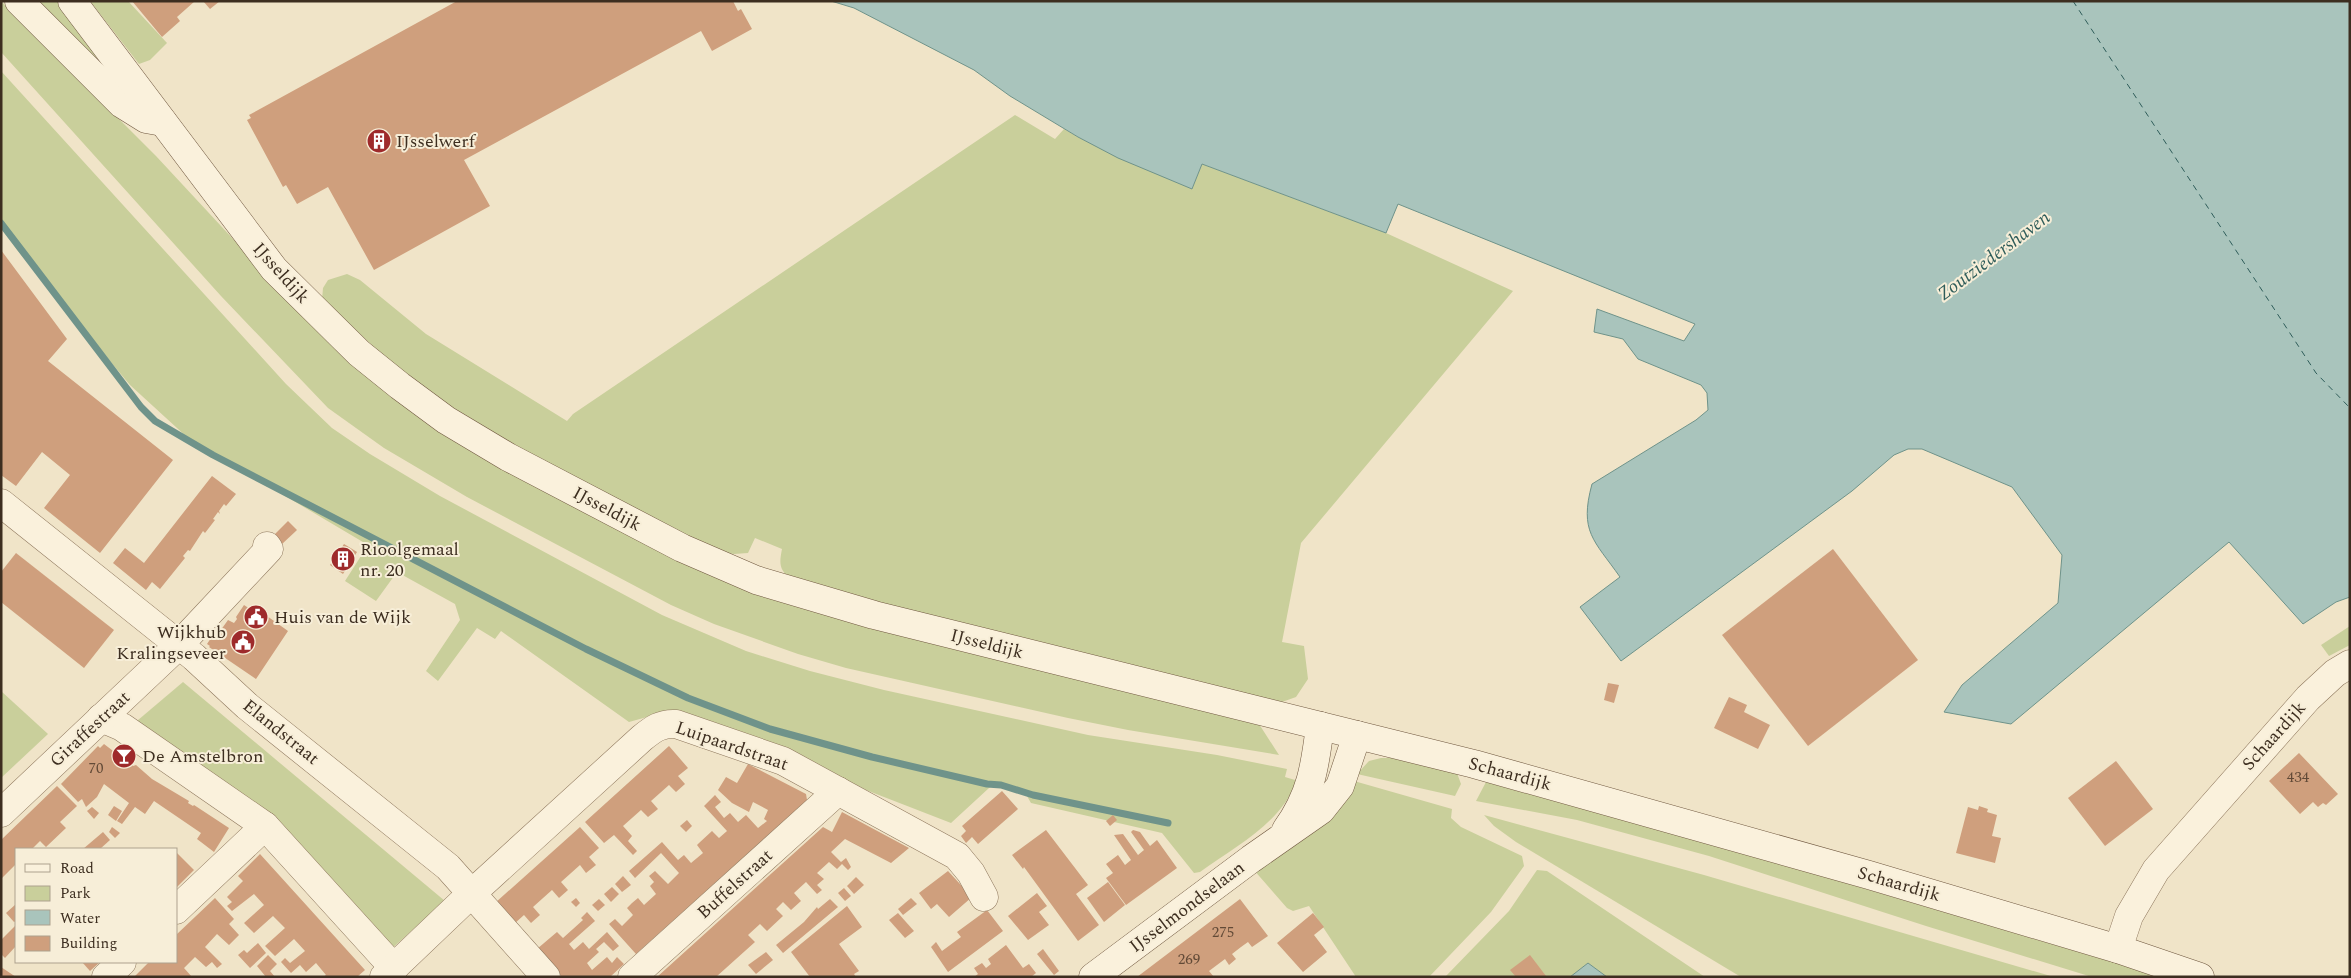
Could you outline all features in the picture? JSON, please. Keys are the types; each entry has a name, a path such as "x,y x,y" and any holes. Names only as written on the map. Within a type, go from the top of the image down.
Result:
{"street":[{"path":"19,1 122,104 146,118 163,122"},
{"name":"IJsseldijk","path":"72,1 274,269 359,353 446,420 594,503 716,564 791,592 874,615 1320,726"},
{"name":"Elandstraat","path":"1,503 179,645 247,706 448,867 546,977"},
{"name":"Giraffestraat","path":"1,813 179,645 269,550 267,546"},
{"name":"Schaardijk","path":"1320,726 1484,767 1869,875 2118,949 2129,916 2156,870 2308,698 2335,673 2350,664"},
{"path":"101,718 122,727 265,826 389,972 471,894"},
{"name":"Luipaardstraat","path":"471,894 647,734 664,723 676,724 783,761 958,856 971,873 984,897"},
{"name":"IJsselmondselaan","path":"1281,837 1300,810 1309,790 1315,769 1320,726"},
{"name":"IJsselmondselaan","path":"1093,977 1281,837 1314,816 1334,796 1345,777 1358,735"},
{"name":"Buffelstraat","path":"632,977 838,791"},
{"path":"178,908 265,826"},
{"path":"2118,949 2200,977"},
{"path":"106,977 121,963"}],"green space":[{"path":"1,1 156,156 312,324 672,555 1259,724 1279,755 1068,718 846,668 798,654 714,624 671,605 467,497 384,448 328,408 221,296 1,52"},
{"path":"35,1 59,1 99,57 90,55"},
{"path":"90,1 128,1 167,43 150,60 139,64"},
{"path":"1,71 286,384 332,428 370,454 440,496 662,615 746,651 810,671 884,690 1088,735 1217,755 1287,769 1285,777 1295,780 1296,783 1288,798 1279,811 1254,834 1200,872 1194,873 1162,833 1031,803 1024,791 999,783 989,788 951,823 665,712 629,722 501,631 495,639 477,628 438,681 426,671 460,620 455,604 397,572 376,601 345,581 368,545 189,439 130,385 1,228"},
{"path":"1015,115 1055,139 1064,129 1192,189 1202,164 1386,233 1513,291 1301,543 1282,642 1304,646 1308,679 1296,697 1282,702 1004,637 792,580 782,570 780,559 782,549 755,538 748,553 720,552 502,439 443,403 394,365 322,300 323,288 328,280 347,274 360,280 426,334 567,421 573,414"},
{"path":"2350,626 2350,645 2329,656 2321,645"},
{"path":"183,682 445,901 389,951 131,726"},
{"path":"1,691 48,734 1,778"},
{"path":"1381,758 1397,758 1457,773 1461,784 1455,796 1357,774 1369,761"},
{"path":"1354,781 1452,809 1451,818 1461,827 1522,856 1524,866 1491,912 1429,977 1356,977 1309,906 1293,911 1287,908 1253,869 1320,828 1336,813"},
{"path":"1486,782 1812,873 2163,977 2092,977 1709,856 1577,820 1476,801"},
{"path":"1484,815 1704,875 2054,977 1741,977 1516,842 1494,826"},
{"path":"1537,870 1547,871 1705,977 1607,977 1588,963 1570,977 1445,977 1509,911"}],"water":[{"name":"Zoutziedershaven","path":"831,1 2350,1 2350,597 2336,602 2303,624 2229,542 2011,724 1944,712 1962,685 2058,603 2062,555 2012,487 1922,449 1908,449 1894,455 1852,491 1621,661 1580,607 1620,577 1591,535 1587,514 1592,484 1696,420 1708,410 1707,393 1701,385 1638,359 1623,339 1594,332 1597,309 1684,341 1695,324 1398,204 1386,233 1202,164 1192,189 1118,158 1078,137 1010,96 974,70 854,8"},
{"path":"1588,963 1607,977 1570,977"}],"building":[{"path":"132,1 195,1 177,17 180,21 162,37"},
{"path":"203,1 220,1 210,9"},
{"name":"IJsselwerf","path":"457,1 733,1 738,11 741,9 752,29 712,51 701,31 464,160 490,206 374,270 328,187 297,204 286,185 283,187 247,120 251,118 249,115"},
{"path":"1,250 67,339 48,361 173,460 100,553 44,508 70,475 42,452 16,486 1,475"},
{"path":"212,476 236,494 226,506 224,504 219,511 220,514 218,512 213,519 215,520 205,533 203,531 190,551 188,550 183,556 185,558 160,589 152,582 146,590 113,563 125,548 144,563"},
{"path":"288,521 297,530 281,545 272,537"},
{"name":"Rioolgemaal nr. 20","path":"344,544 357,552 343,574 330,565"},
{"path":"1833,549 1918,660 1808,746 1722,635"},
{"path":"16,553 114,630 84,668 1,602 1,572"},
{"path":"244,605 265,619 267,616 288,631 256,679 207,644 215,632 218,634 228,620 234,623"},
{"path":"1608,683 1619,685 1614,703 1604,700"},
{"path":"1729,697 1747,705 1744,712 1770,725 1758,749 1714,728"},
{"path":"104,744 129,761 133,766 136,765 152,779 229,828 214,852 197,839 201,833 154,801 145,814 135,807 122,824 117,821 129,803 104,784 97,797 86,807 82,799 78,802 61,784 98,746 100,748"},
{"path":"669,746 688,768 678,776 685,784 676,792 669,785 651,801 658,809 648,817 641,810 623,826 632,836 628,841 637,851 633,855 614,835 604,843 585,822"},
{"path":"2299,753 2338,794 2326,805 2323,803 2318,807 2313,802 2300,814 2269,781"},
{"path":"2116,761 2153,809 2105,846 2068,798"},
{"path":"748,764 806,794 807,800 636,954 609,924 615,919 622,926 633,915 627,908 632,903 638,898 644,905 656,894 650,886 654,882 649,876 655,871 668,884 679,873 661,853 635,878 629,871 662,842 678,860 684,855 691,863 703,853 697,845 712,831 719,838 727,831 704,806 715,795 721,802 715,807 724,818 730,813 738,822 746,815 758,828 767,821 764,819 768,810 753,802 749,812 732,803 718,790 726,777 737,783"},
{"path":"57,786 77,806 60,822 66,828 46,847 40,841 33,848 15,848 15,865 1,879 1,840"},
{"path":"1002,791 1018,809 978,844 972,837 966,843 961,836 966,831 962,826"},
{"path":"114,806 122,811 116,821 108,815"},
{"path":"1979,806 1988,809 1987,812 1997,815 1992,836 2001,838 1995,863 1956,853 1968,807 1978,810"},
{"path":"92,807 99,813 94,819 87,811"},
{"path":"842,812 909,848 891,863 845,839 831,852 841,862 846,858 851,867 848,870 842,864 837,869 829,862 817,873 824,879 817,885 822,890 817,894 806,882 794,893 801,901 791,910 783,902 776,909 783,916 767,931 760,924 748,935 755,942 716,977 657,977 823,827 832,832"},
{"path":"1113,815 1117,820 1110,826 1106,821"},
{"path":"687,820 692,826 686,832 680,826"},
{"path":"112,827 120,833 115,838 109,832"},
{"path":"580,827 599,848 589,857 596,865 586,873 580,865 561,882 568,890 559,898 552,890 533,907 540,915 531,923 524,915 514,924 495,903"},
{"path":"1046,830 1088,885 1076,894 1099,925 1078,941 1024,867 1023,869 1012,855"},
{"path":"1133,830 1140,832 1150,846 1157,840 1177,868 1126,905 1106,878 1113,873 1106,864 1118,855 1125,865 1131,860 1114,835 1123,834 1138,855 1144,850 1131,832"},
{"path":"103,832 110,840 101,848 84,848"},
{"path":"178,854 194,870 178,886"},
{"path":"260,854 365,970 357,977 323,977 326,975 316,963 306,972 300,965 291,973 281,962 285,958 290,963 305,951 294,939 275,956 265,946 285,928 273,916 254,933 244,923 264,905 254,894 232,911 227,906 232,902 227,897 243,881 238,876"},
{"path":"948,871 972,897 949,917 937,904 931,909 919,893"},
{"path":"623,876 631,885 622,892 615,884"},
{"path":"856,877 864,885 854,894 847,886"},
{"path":"1108,882 1125,905 1104,922 1087,898"},
{"path":"612,887 619,894 611,902 604,894"},
{"path":"844,888 851,896 845,901 838,893"},
{"path":"1037,893 1047,906 1039,912 1049,925 1028,940 1008,916"},
{"path":"215,898 234,919 229,924 239,935 229,945 217,934 205,947 222,964 217,968 212,962 206,967 195,957 184,968 192,977 134,977 148,963 178,963 178,933"},
{"path":"576,898 580,903 576,907 571,902"},
{"path":"911,898 917,904 903,915 898,909"},
{"path":"599,899 605,905 598,911 592,905"},
{"path":"830,899 838,907 783,953 776,945 804,922 817,907 818,909"},
{"path":"1240,899 1268,936 1252,947 1248,942 1241,947 1232,954 1236,959 1229,965 1225,959 1209,971 1214,977 1137,977"},
{"path":"15,905 15,922 14,922 6,913"},
{"path":"847,906 862,927 839,944 859,971 854,974 856,977 810,977 791,952"},
{"path":"987,910 1003,931 948,972 931,947 936,942 942,951 961,937 957,932"},
{"path":"587,912 595,921 569,944 574,950 583,942 589,949 607,932 619,946 613,951 604,942 596,949 599,952 587,963 592,970 607,957 612,963 617,957 624,964 610,977 562,977 537,949 557,932 563,938 583,920 581,918"},
{"path":"898,913 914,931 905,938 889,920"},
{"path":"1313,913 1324,927 1314,935 1327,952 1303,972 1277,943"},
{"path":"15,926 15,947 5,958 1,954 1,940"},
{"path":"258,943 266,953 250,968 238,955 244,950 247,953"},
{"path":"1006,945 1023,968 1029,964 1036,973 1031,977 974,977 978,974 974,968 982,963 986,968 991,964 988,959"},
{"path":"1043,949 1059,971 1054,975 1037,954"},
{"path":"766,952 773,960 756,974 748,965"},
{"path":"268,955 277,964 270,971 275,977 266,977 257,966"},
{"path":"1530,955 1545,977 1516,977 1510,970"},
{"path":"83,963 99,963 90,971"},
{"path":"1,967 16,977 1,977"}],"waterway":[{"path":"1,223 141,407 155,421 213,455 586,649 688,698 770,729 872,757 987,784 1001,785 1033,795 1168,823"}],"ferry route":[{"path":"2073,1 2316,373 2350,408"}],"place":[{"name":"IJsselwerf","path":"379,141"},
{"name":"Rioolgemaal nr. 20","path":"343,559"},
{"name":"Huis van de Wijk","path":"256,617"},
{"name":"Wijkhub Kralingseveer","path":"243,642"},
{"name":"De Amstelbron","path":"124,756"}]}
